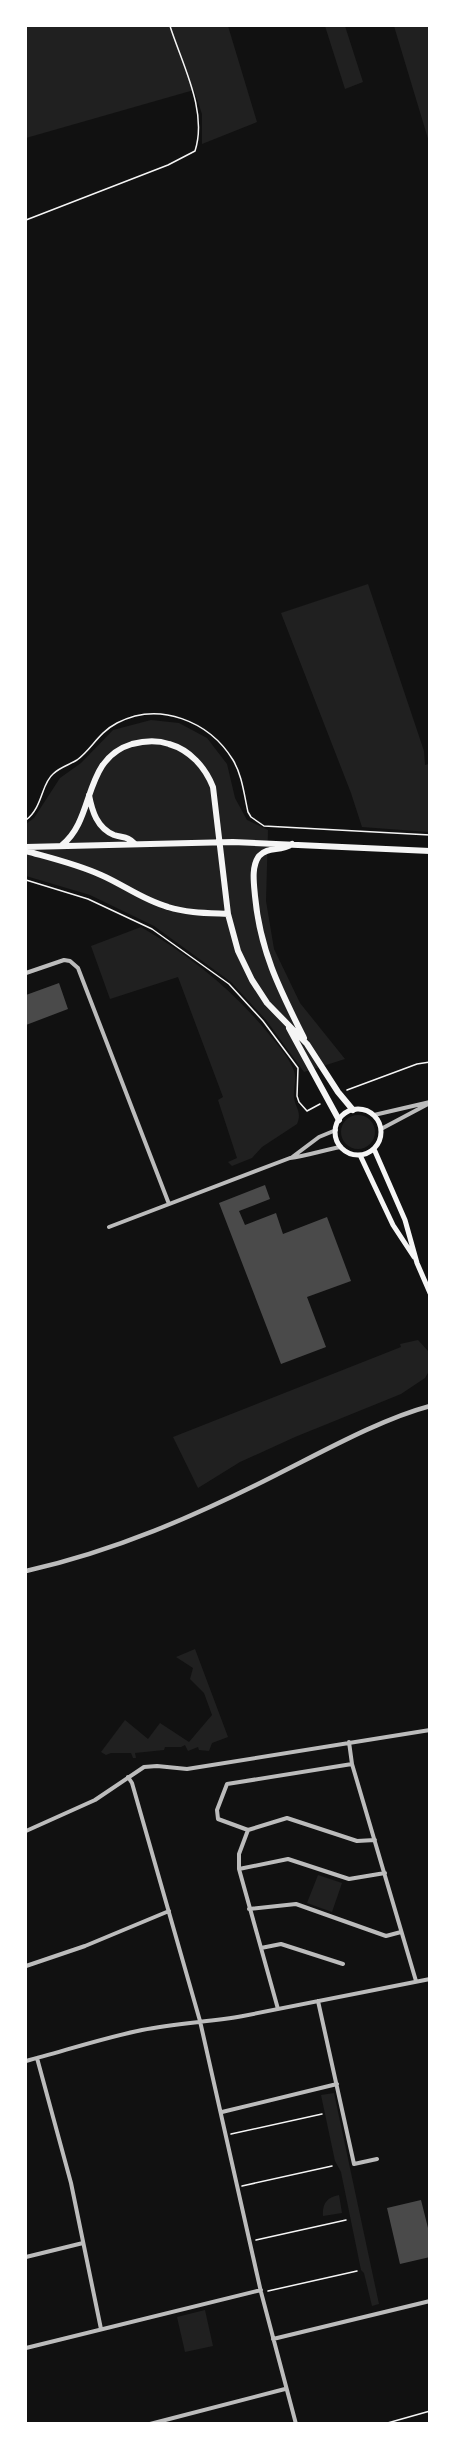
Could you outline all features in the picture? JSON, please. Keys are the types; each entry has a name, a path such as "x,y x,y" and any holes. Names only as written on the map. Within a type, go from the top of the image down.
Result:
{"main road":[{"path":"62,846 75,832 96,775 102,765 118,751 141,742 165,742 188,753 205,770 213,787 228,914 238,951 252,980 267,1003 307,1044"},
{"path":"89,795 93,813 104,829 112,834 129,837 135,843"},
{"path":"26,849 135,843 292,844 429,851"},
{"path":"292,844 284,850 270,849 262,853 255,864 254,884 264,951 280,990 307,1044 338,1092 353,1110"},
{"path":"26,849 83,867 146,899 168,907 191,912 228,914"},
{"path":"285,1023 339,1120"},
{"path":"353,1110 367,1111 374,1115 381,1129 380,1139 374,1149 360,1155 341,1148 336,1138 339,1120 353,1110"},
{"path":"374,1149 405,1220 417,1263 429,1293"},
{"path":"360,1155 393,1225 417,1263"}],"street":[{"path":"26,973 57,962 70,961 78,968 169,1204"},
{"path":"374,1115 429,1103"},
{"path":"381,1129 429,1103"},
{"path":"110,1227 290,1158 320,1137 336,1130"},
{"path":"290,1158 341,1148"},
{"path":"419,1409 429,1401"},
{"path":"26,1571 94,1554 180,1522 332,1447 429,1406"},
{"path":"26,1831 95,1800 148,1766 187,1769 429,1730"},
{"path":"349,1742 352,1764 416,1981"},
{"path":"352,1764 227,1784 216,1815 218,1819 248,1830 287,1818 357,1841 375,1840"},
{"path":"128,1777 132,1783 200,2021 261,2291 296,2424"},
{"path":"248,1830 239,1854 239,1869 278,2009"},
{"path":"239,1869 288,1859 350,1879 385,1873"},
{"path":"249,1909 296,1904 386,1936 401,1932"},
{"path":"26,1966 85,1946 169,1911"},
{"path":"261,1948 281,1944 343,1964"},
{"path":"26,2061 139,2031 200,2021 216,2021 429,1979"},
{"path":"318,2001 354,2163 377,2159"},
{"path":"37,2058 71,2183 101,2329"},
{"path":"222,2112 337,2084"},
{"path":"26,2257 83,2243"},
{"path":"26,2348 261,2291"},
{"path":"273,2339 429,2301"},
{"path":"150,2424 285,2389"}],"path":[{"path":"26,220 168,165 195,151 200,136 200,115 170,26"},
{"path":"26,820 37,807 52,774 80,758 102,733 128,718 163,714 199,726 220,743 239,771 248,812 264,826 429,835"},
{"path":"26,880 88,899 152,929 229,984 263,1021 298,1068 297,1096 302,1106 307,1111 322,1103"},
{"path":"346,1090 417,1064 429,1062"},
{"path":"227,2135 322,2114"},
{"path":"239,2187 332,2166"},
{"path":"250,2241 346,2220"},
{"path":"261,2291 357,2271"},
{"path":"384,2424 429,2411"},
{"path":"400,2419 402,2424"}],"shaded area":[{"path":"26,26 228,26 257,122 202,144 202,114 194,90 26,138"},
{"path":"325,26 345,26 363,82 345,89"},
{"path":"394,26 429,26 429,142"},
{"path":"368,584 424,751 425,765 429,764 429,832 362,827 281,613"},
{"path":"151,720 179,723 207,738 227,764 235,798 247,820 268,830 266,901 274,949 300,1003 345,1059 304,1072 266,1020 231,982 154,926 90,895 26,876 26,824 34,818 60,778 81,763 113,730"},
{"path":"141,927 193,961 225,988 268,1033 292,1066 295,1078 294,1098 299,1113 297,1124 262,1147 252,1158 232,1166 228,1162 237,1158 218,1100 223,1097 178,977 110,999 91,946"},
{"path":"358,1115 370,1120 375,1132 370,1144 358,1149 346,1144 341,1132 346,1120"},
{"path":"418,1340 429,1352 429,1371 425,1378 401,1394 240,1462 198,1488 173,1437 401,1347 400,1344"},
{"path":"195,1649 228,1737 212,1743 209,1751 199,1750 198,1747 188,1751 185,1745 135,1753 136,1758 133,1758 131,1753 106,1755 101,1752 125,1720 148,1739 160,1723 189,1742 212,1715 204,1693 190,1679 193,1668 176,1657"},
{"path":"318,1875 342,1883 332,1912 307,1903"},
{"path":"334,2093 379,2304 372,2306 364,2273 361,2270 341,2172 335,2161 321,2095"},
{"path":"339,2195 342,2213 323,2216 326,2202 331,2197"},
{"path":"205,2310 213,2346 185,2352 177,2317"}],"building":[{"path":"59,983 68,1009 26,1025 26,995"},
{"path":"265,1185 270,1199 239,1211 245,1225 276,1213 283,1234 327,1217 351,1281 307,1297 326,1347 281,1364 219,1203"},
{"path":"421,2200 430,2236 430,2257 400,2264 387,2208"}]}
